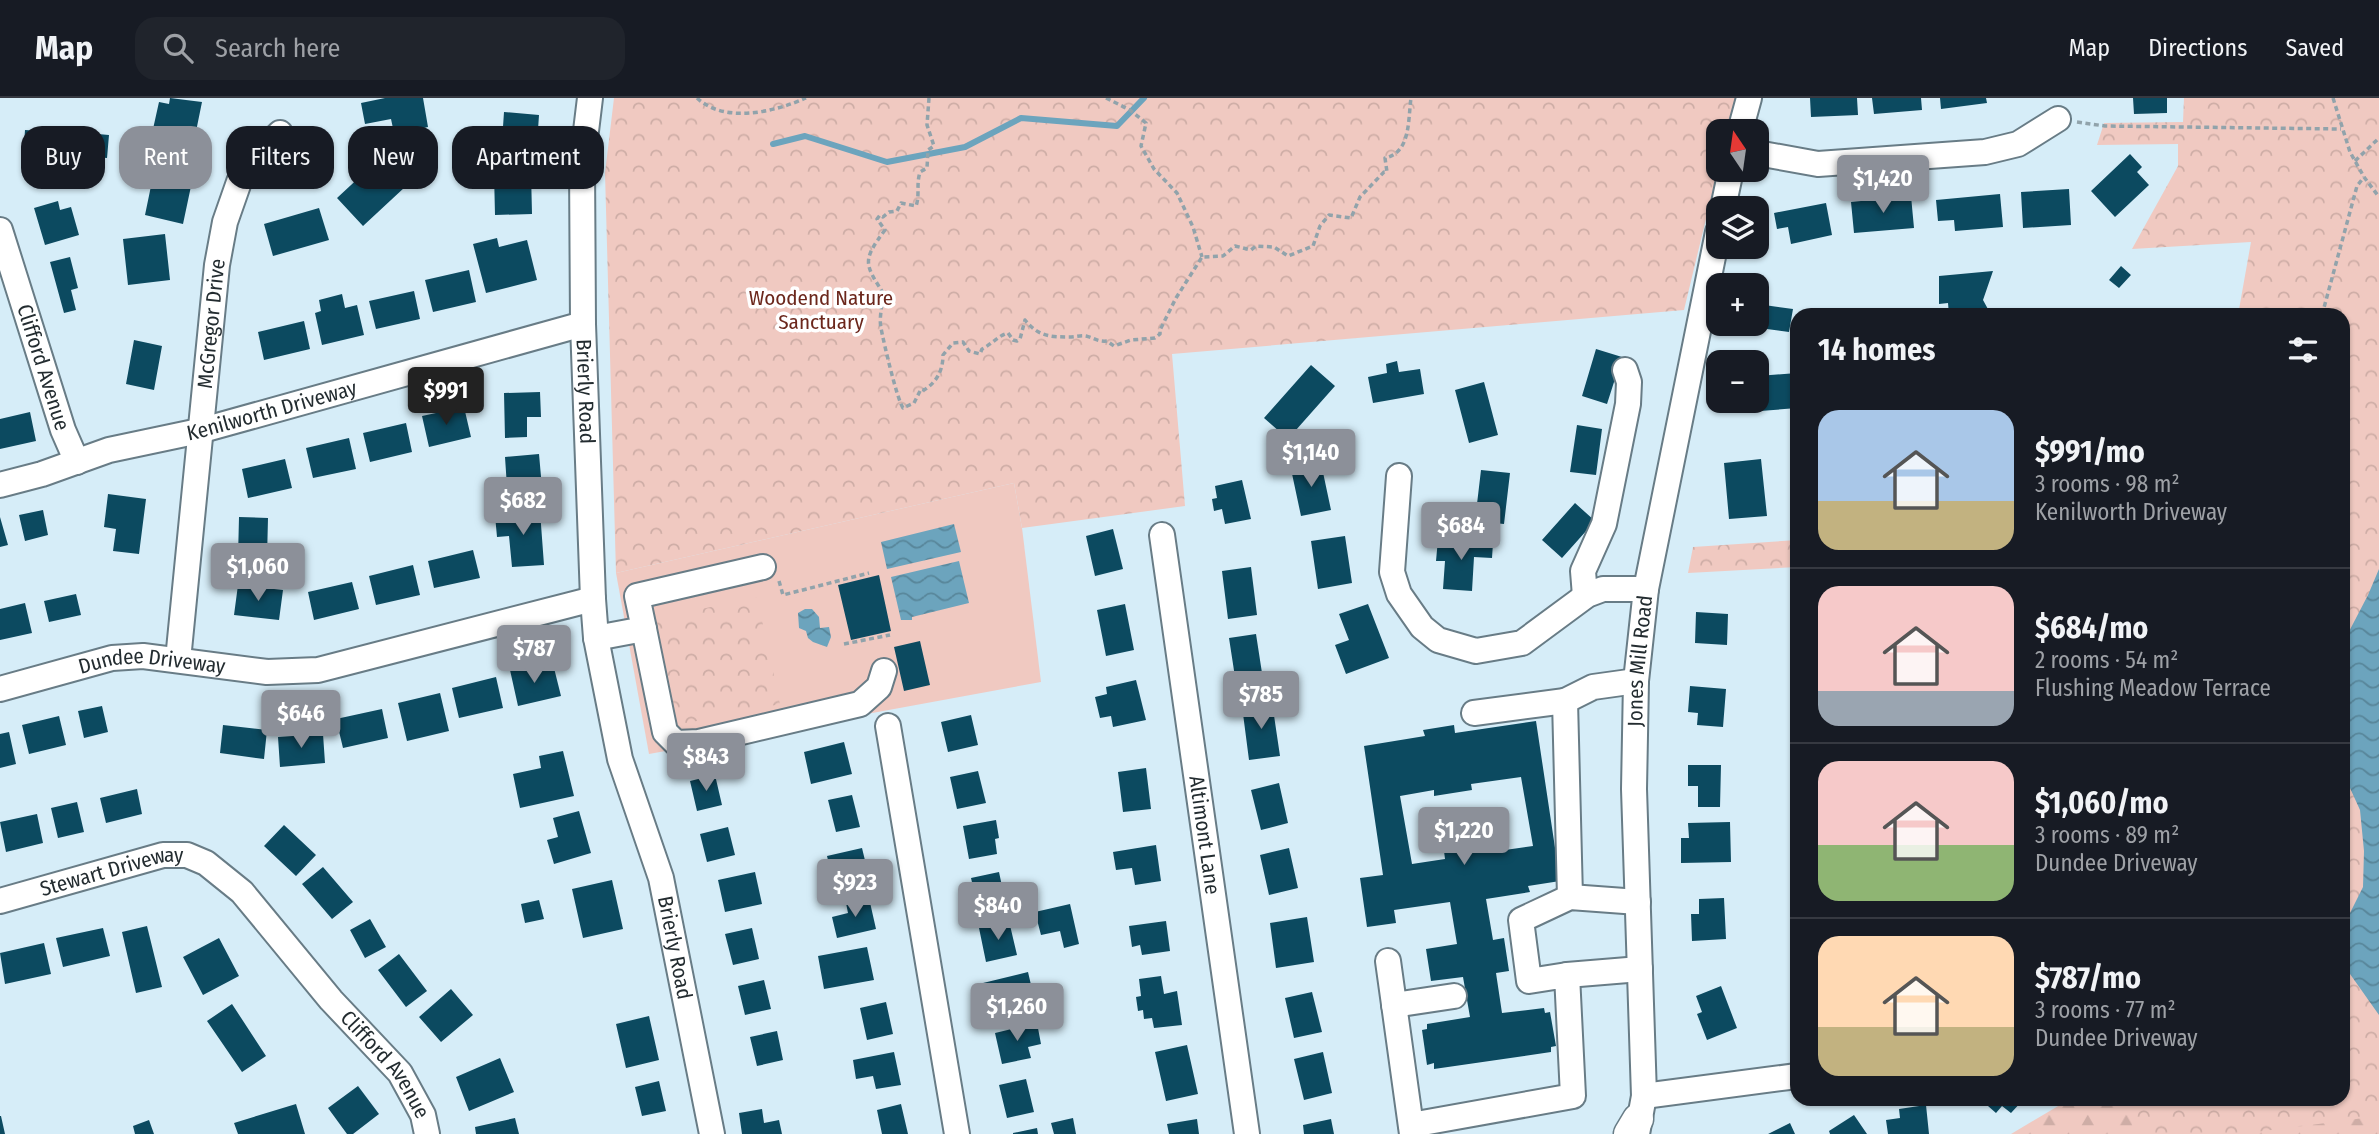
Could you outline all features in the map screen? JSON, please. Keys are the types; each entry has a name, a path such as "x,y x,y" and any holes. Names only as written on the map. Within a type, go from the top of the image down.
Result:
{"street":[{"name":"Brierly Road","path":"590,98 582,164 583,324 596,638 620,759 661,878 712,1134"},
{"path":"1743,119 1749,98"},
{"path":"1769,155 1818,164 1985,152 2018,145 2058,119"},
{"name":"McGregor Drive","path":"178,660 217,264 225,222 237,189"},
{"name":"Clifford Avenue","path":"0,230 63,430 77,462"},
{"name":"Jones Mill Road","path":"1645,1125 1634,789 1636,681 1646,589 1713,259"},
{"name":"Kenilworth Driveway","path":"0,485 108,450 199,431 583,324"},
{"path":"1585,596 1583,571 1604,524 1625,417 1629,382 1625,370"},
{"path":"1399,477 1392,572 1399,594 1422,627 1438,640 1476,651 1522,643 1585,596 1603,590 1646,589"},
{"name":"Altimont Lane","path":"1162,535 1247,1134"},
{"path":"763,566 637,596 665,732 676,743 699,742 860,704 879,687 884,671"},
{"name":"Dundee Driveway","path":"0,689 112,658 143,656 267,672 318,670 593,599"},
{"path":"596,638 644,629"},
{"path":"1474,713 1565,701 1592,687 1636,681"},
{"path":"1565,701 1570,897"},
{"path":"888,726 957,1134"},
{"name":"Stewart Driveway","path":"0,901 163,855 187,855 206,863 242,892 331,1000"},
{"path":"1638,902 1570,897 1521,920 1528,981 1640,969"},
{"path":"1388,961 1411,1129 1573,1096 1567,975"},
{"path":"1394,1005 1454,996"},
{"name":"Clifford Avenue","path":"331,1000 400,1073 423,1115 427,1134"},
{"path":"1645,1125 1790,1078"}],"path":[{"path":"697,98 708,108 734,113 769,111 806,98"},
{"path":"929,98 928,125 934,146 928,150 927,168 920,172 916,206 901,203 897,211 877,219 885,230 867,257 866,263 885,296 882,299 881,330 896,384 896,397 903,408 914,403 921,389 930,386 937,378 943,365 943,355 953,344 963,342 969,351 980,354 982,349 1000,335 1008,333 1013,340 1020,339 1025,320 1040,334 1069,337 1085,335 1100,342 1107,341 1114,346 1139,338 1155,338 1160,334 1176,298 1202,257 1193,227 1177,193 1154,169 1141,146 1146,123 1139,115 1106,98"},
{"path":"1202,257 1223,257 1235,246 1251,250 1256,246 1273,247 1288,256 1313,246 1320,226 1329,215 1351,218 1367,187 1387,172 1385,158 1402,147 1407,132 1411,98"},
{"path":"2333,98 2341,129 2355,161 2379,197"},
{"path":"2058,119 2105,126 2341,129"},
{"path":"2355,161 2379,138"},
{"path":"2324,308 2357,186 2364,177"},
{"path":"763,566 777,574 783,595 869,573"},
{"path":"844,644 890,635"}],"green space":[{"name":"Woodend Nature Sanctuary","path":"614,98 1736,98 1731,119 1706,119 1706,182 1715,182 1711,196 1706,196 1706,219 1684,310 1172,354 1185,506 1022,528 1014,483 616,573 605,173"},
{"path":"2184,98 2379,98 2379,1116 2241,1134 2134,1134 2128,1106 2350,1106 2350,308 2239,308 2251,242 2132,249 2178,166 2178,144 2097,145 2104,123 2183,122"},
{"path":"1014,483 1041,682 649,754 616,573"},
{"path":"1790,540 1790,567 1688,573 1693,547"},
{"path":"757,597 780,704 677,725 655,619"},
{"path":"2350,1101 2379,1107 2379,1134 2011,1134 2058,1106 2350,1106"}],"water":[{"path":"954,524 961,552 887,569 881,542"},
{"path":"959,561 969,603 912,617 912,620 901,620 891,577"},
{"path":"2379,569 2379,1015 2350,974 2350,913 2363,887 2364,851 2360,810 2350,788 2350,630"},
{"path":"812,609 819,617 820,628 829,627 831,637 827,647 813,642 806,631 799,628 798,613"}],"building":[{"path":"170,98 202,102 197,126 154,126 159,102 169,104"},
{"path":"385,98 423,98 428,126 392,126 391,119 365,124 361,103"},
{"path":"1810,98 1857,98 1858,115 1811,117"},
{"path":"1872,98 1921,98 1922,110 1874,114"},
{"path":"1940,98 1986,98 1987,103 1941,109"},
{"path":"2133,98 2167,98 2167,113 2134,114"},
{"path":"504,112 539,115 538,126 503,126"},
{"path":"105,135 109,135 105,158"},
{"path":"2130,154 2142,167 2137,172 2149,185 2115,217 2091,191"},
{"path":"348,188 403,189 363,226 337,198"},
{"path":"150,189 190,189 183,224 145,215"},
{"path":"494,189 531,189 532,214 495,215"},
{"path":"2069,189 2071,225 2023,228 2021,192"},
{"path":"2000,194 2003,227 1955,231 1954,220 1938,221 1936,200"},
{"path":"1911,196 1914,228 1854,233 1851,202"},
{"path":"58,201 60,210 71,207 79,235 45,245 34,208"},
{"path":"1826,203 1832,235 1791,244 1788,227 1777,229 1774,213"},
{"path":"319,208 329,240 273,256 264,224"},
{"path":"165,234 170,280 128,285 123,239"},
{"path":"497,238 499,247 527,240 537,280 486,293 473,244"},
{"path":"70,257 78,288 71,290 76,310 64,313 50,262"},
{"path":"2121,266 2131,275 2119,288 2109,280"},
{"path":"469,270 476,302 433,312 425,280"},
{"path":"1993,271 1983,300 1987,308 1948,308 1948,303 1939,304 1939,276"},
{"path":"414,291 420,319 376,329 369,301"},
{"path":"342,294 345,308 357,305 364,335 322,345 315,313 321,311 319,300"},
{"path":"1769,306 1790,309 1789,332 1769,329"},
{"path":"304,321 310,349 264,360 258,332"},
{"path":"134,340 162,346 154,390 126,384"},
{"path":"1596,349 1622,357 1607,404 1582,396"},
{"path":"1397,361 1399,372 1420,369 1424,394 1373,403 1368,377 1387,373 1386,364"},
{"path":"1311,365 1335,386 1288,439 1264,418"},
{"path":"1790,374 1790,409 1769,410 1769,375"},
{"path":"1484,382 1498,435 1469,443 1455,390"},
{"path":"540,392 541,417 527,417 527,437 505,438 504,393"},
{"path":"464,407 471,437 429,447 422,416"},
{"path":"30,412 36,441 0,449 0,419"},
{"path":"406,423 412,452 370,462 363,433"},
{"path":"1577,425 1602,429 1596,475 1570,472"},
{"path":"349,438 356,469 313,478 306,448"},
{"path":"539,454 543,499 508,502 505,457"},
{"path":"285,459 292,488 248,498 242,469"},
{"path":"1761,459 1767,516 1729,519 1724,463"},
{"path":"1321,463 1331,510 1301,516 1291,469"},
{"path":"1481,470 1510,473 1504,524 1475,521"},
{"path":"1242,480 1251,519 1225,524 1222,509 1214,511 1212,499 1217,498 1215,486"},
{"path":"108,494 146,499 139,554 113,551 116,529 104,527"},
{"path":"1575,503 1595,521 1562,558 1542,540"},
{"path":"43,510 48,535 25,541 19,515"},
{"path":"540,511 544,565 512,567 509,536 497,537 495,515"},
{"path":"0,517 8,545 0,547"},
{"path":"239,517 268,518 267,558 238,558"},
{"path":"1113,529 1123,569 1095,576 1086,536"},
{"path":"1345,536 1352,583 1318,589 1311,541"},
{"path":"1438,539 1493,543 1492,558 1474,557 1472,591 1443,589 1445,561 1436,561"},
{"path":"473,550 480,578 434,588 428,561"},
{"path":"413,565 420,595 376,605 369,576"},
{"path":"1251,567 1257,615 1228,619 1222,571"},
{"path":"879,575 891,631 851,640 838,585"},
{"path":"352,582 359,609 314,620 308,592"},
{"path":"238,585 283,590 279,620 234,615"},
{"path":"76,594 81,615 49,622 44,601"},
{"path":"25,603 32,633 0,640 0,609"},
{"path":"1125,604 1134,650 1106,656 1097,610"},
{"path":"1368,604 1389,658 1346,674 1335,645 1349,640 1339,614"},
{"path":"1696,612 1728,614 1727,645 1695,643"},
{"path":"1256,634 1264,686 1237,690 1229,638"},
{"path":"920,641 930,685 904,691 894,647"},
{"path":"533,665 535,672 554,668 561,696 518,706 510,670"},
{"path":"496,677 503,708 459,718 452,688"},
{"path":"1136,680 1146,720 1113,727 1111,716 1100,718 1095,697 1107,694 1106,687"},
{"path":"1690,686 1726,689 1723,727 1697,725 1698,713 1688,712"},
{"path":"440,693 449,731 407,741 398,703"},
{"path":"1272,702 1280,756 1249,760 1242,706"},
{"path":"102,706 108,732 84,738 78,711"},
{"path":"382,709 388,738 343,748 336,719"},
{"path":"971,715 978,745 948,752 941,722"},
{"path":"59,716 66,745 29,754 22,725"},
{"path":"1536,721 1560,881 1528,886 1530,892 1486,899 1493,940 1504,938 1509,971 1496,973 1502,1013 1544,1008 1545,1013 1550,1012 1556,1046 1551,1047 1551,1052 1434,1069 1434,1063 1427,1065 1422,1030 1427,1029 1427,1024 1470,1017 1463,977 1431,981 1426,949 1457,944 1450,902 1394,910 1396,923 1367,927 1360,878 1383,875 1364,746 1425,736 1423,730 1454,725 1455,733","holes":["1521,777 1533,846 1484,853 1482,845 1444,851 1445,859 1412,864 1400,796 1434,790 1434,796 1472,790 1471,784"]},
{"path":"223,725 267,730 264,759 220,753"},
{"path":"9,732 16,764 0,768 0,734"},
{"path":"323,734 325,763 280,767 278,737"},
{"path":"844,742 852,774 811,784 804,752"},
{"path":"563,751 574,796 520,808 513,774 541,768 539,756"},
{"path":"1688,765 1721,765 1720,807 1698,807 1698,786 1688,786"},
{"path":"1146,768 1151,809 1123,812 1118,772"},
{"path":"978,771 986,803 957,809 950,777"},
{"path":"715,775 722,805 697,811 690,781"},
{"path":"1279,783 1288,823 1261,830 1251,790"},
{"path":"137,789 142,814 106,823 100,798"},
{"path":"852,795 860,827 836,832 828,800"},
{"path":"77,802 84,832 58,838 51,808"},
{"path":"579,811 591,853 554,864 547,840 558,837 553,818"},
{"path":"37,814 43,843 6,852 0,822"},
{"path":"996,820 999,838 995,839 997,854 969,859 963,826"},
{"path":"1730,822 1731,862 1681,863 1681,838 1689,838 1688,823"},
{"path":"284,825 316,855 296,876 264,846"},
{"path":"728,827 735,855 707,862 700,834"},
{"path":"1156,845 1161,881 1135,885 1132,868 1116,870 1113,852"},
{"path":"862,848 869,877 834,885 827,856"},
{"path":"1289,848 1298,888 1269,895 1260,855"},
{"path":"323,867 353,902 332,919 302,884"},
{"path":"755,872 762,904 725,912 718,880"},
{"path":"999,872 1006,905 979,912 971,878"},
{"path":"612,880 623,929 583,938 572,889"},
{"path":"869,898 876,929 837,938 832,917 848,913 846,903"},
{"path":"1724,898 1726,939 1692,941 1691,914 1699,914 1699,899"},
{"path":"539,900 544,919 525,923 521,904"},
{"path":"1070,904 1079,944 1064,948 1060,931 1041,935 1035,912"},
{"path":"1307,917 1314,962 1276,968 1270,923"},
{"path":"370,919 386,947 365,958 350,930"},
{"path":"1009,921 1017,955 986,962 979,928"},
{"path":"1166,921 1170,951 1142,955 1140,945 1132,947 1129,926"},
{"path":"147,926 162,987 136,993 122,932"},
{"path":"103,928 110,956 63,967 56,938"},
{"path":"752,928 759,959 733,965 725,934"},
{"path":"219,938 239,976 203,995 183,957"},
{"path":"44,943 51,974 5,984 0,953"},
{"path":"867,947 874,980 824,989 818,956"},
{"path":"399,954 427,991 406,1007 378,970"},
{"path":"1028,972 1035,1002 990,1013 983,983"},
{"path":"1161,976 1164,994 1177,991 1182,1025 1154,1028 1152,1018 1144,1019 1143,1010 1138,1011 1136,997 1141,996 1139,979"},
{"path":"764,980 771,1009 745,1015 738,986"},
{"path":"1721,986 1737,1028 1707,1040 1697,1014 1702,1012 1696,996"},
{"path":"451,989 473,1015 441,1042 419,1017"},
{"path":"1312,992 1322,1032 1294,1038 1285,998"},
{"path":"886,1002 893,1034 867,1040 860,1008"},
{"path":"232,1004 266,1056 242,1072 207,1021"},
{"path":"649,1016 659,1060 626,1068 616,1024"},
{"path":"1037,1023 1041,1044 1028,1047 1031,1058 1002,1064 995,1033"},
{"path":"777,1031 783,1060 757,1066 750,1037"},
{"path":"1187,1045 1198,1094 1166,1101 1155,1052"},
{"path":"894,1052 901,1085 876,1089 873,1076 856,1079 853,1060"},
{"path":"1323,1052 1332,1093 1304,1100 1294,1059"},
{"path":"500,1058 514,1092 469,1111 456,1077"},
{"path":"1026,1079 1034,1112 1007,1118 999,1085"},
{"path":"659,1081 666,1111 642,1116 635,1087"},
{"path":"358,1086 379,1114 353,1134 347,1134 328,1108"},
{"path":"296,1104 305,1134 238,1134 234,1123"},
{"path":"901,1104 908,1134 882,1134 877,1110"},
{"path":"1926,1106 1929,1134 1888,1134 1886,1120 1900,1118 1899,1109"},
{"path":"1988,1106 2002,1106 1996,1113"},
{"path":"2002,1106 2017,1106 2011,1113"},
{"path":"762,1109 764,1123 779,1120 782,1134 742,1134 739,1113"},
{"path":"1854,1115 1867,1134 1830,1134 1829,1131"},
{"path":"1,1116 5,1134 0,1134"},
{"path":"515,1118 519,1134 476,1134 475,1127"},
{"path":"1073,1118 1076,1134 1054,1134 1051,1123"},
{"path":"1197,1119 1199,1134 1169,1134 1167,1124"},
{"path":"1331,1119 1334,1134 1304,1134 1303,1125"},
{"path":"149,1120 154,1134 135,1134 133,1126"},
{"path":"1790,1123 1795,1134 1768,1134"},
{"path":"1037,1128 1038,1134 1013,1134 1013,1133"}],"waterway":[{"path":"773,144 805,136 887,162 965,147 1021,118 1117,126 1144,98"}]}
